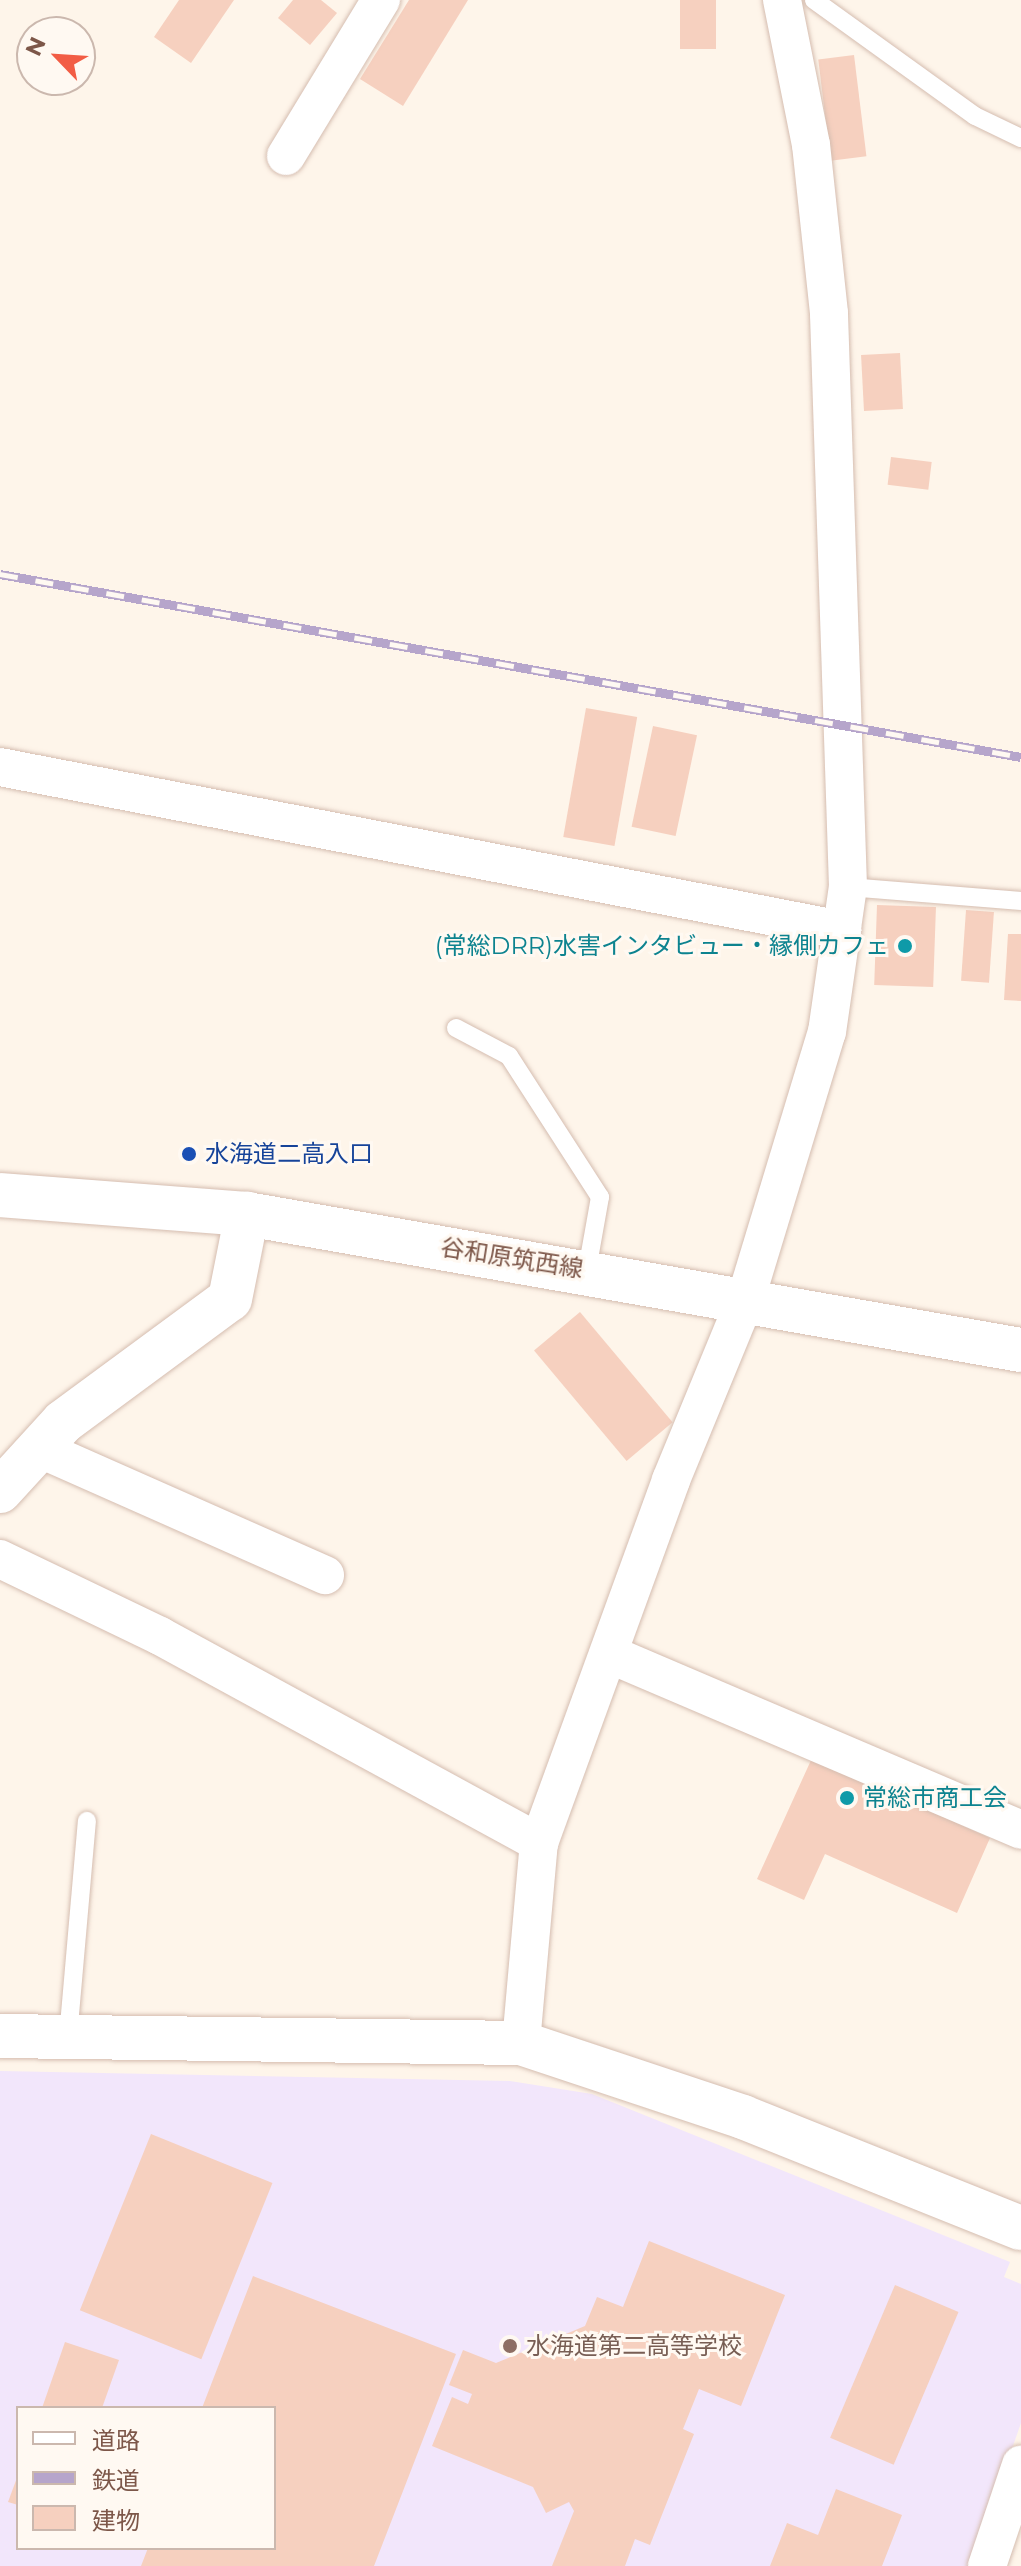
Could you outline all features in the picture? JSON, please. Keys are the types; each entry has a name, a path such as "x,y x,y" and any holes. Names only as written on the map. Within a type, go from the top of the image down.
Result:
{"street":[{"path":"286,156 381,0"},
{"path":"521,2043 539,1843 746,1298 827,1032 848,887 829,313 811,145 782,0"},
{"path":"0,767 842,930"},
{"name":"谷和原筑西線","path":"0,1195 247,1214 587,1270 1021,1350"},
{"path":"0,1491 38,1448 230,1299 247,1214"},
{"path":"38,1448 325,1575"},
{"path":"0,1559 160,1636 539,1843"},
{"path":"609,1654 1021,1830"},
{"path":"0,2036 521,2043 743,2117 1021,2228"},
{"path":"987,2566 1021,2465"}],"lane":[{"path":"814,0 975,116 1021,138"},
{"path":"848,887 1021,901"},
{"path":"456,1028 509,1056 600,1197 587,1270"},
{"path":"68,2037 87,1821"}],"shaded area":[{"name":"水海道第二高等学校","path":"0,2071 510,2081 592,2094 1010,2262 1004,2277 1021,2284 1021,2423 971,2566 0,2566"}],"building":[{"path":"179,0 234,0 191,63 154,37"},
{"path":"293,0 321,0 337,13 310,45 278,18"},
{"path":"409,0 468,0 403,106 360,79"},
{"path":"680,0 716,0 716,49 680,49"},
{"path":"854,55 866,156 831,161 818,59"},
{"path":"900,353 903,409 864,411 861,355"},
{"path":"891,457 932,462 928,490 888,485"},
{"path":"586,708 637,717 614,846 563,837"},
{"path":"653,726 697,735 676,836 632,827"},
{"name":"(常総DRR)水害インタビュー・縁側カフェ","path":"877,905 936,907 933,987 874,985"},
{"path":"966,910 994,912 989,983 961,981"},
{"path":"1008,934 1021,934 1021,1001 1004,1000"},
{"path":"580,1312 673,1422 627,1461 534,1351"},
{"name":"常総市商工会","path":"812,1758 990,1838 957,1913 825,1854 804,1900 757,1879"},
{"path":"151,2134 272,2183 201,2359 80,2310"},
{"path":"649,2241 785,2295 741,2406 699,2389 683,2429 694,2434 650,2545 635,2539 625,2566 552,2566 574,2511 569,2502 546,2513 533,2487 432,2446 452,2397 468,2404 472,2394 449,2385 463,2350 496,2363 585,2326 597,2297 623,2307"},
{"path":"253,2276 456,2354 374,2566 141,2566 147,2550 276,2550 276,2406 203,2406"},
{"path":"895,2285 959,2312 894,2465 830,2438"},
{"path":"65,2342 119,2360 103,2406 43,2406"},
{"path":"16,2480 16,2504 8,2502"},
{"path":"836,2489 902,2515 882,2566 770,2566 787,2523 818,2535"}],"railway":[{"path":"0,574 1021,757"}],"place":[{"name":"(常総DRR)水害インタビュー・縁側カフェ","path":"905,946"},
{"name":"水海道二高入口","path":"189,1154"},
{"name":"常総市商工会","path":"847,1798"},
{"name":"水海道第二高等学校","path":"510,2346"}]}
